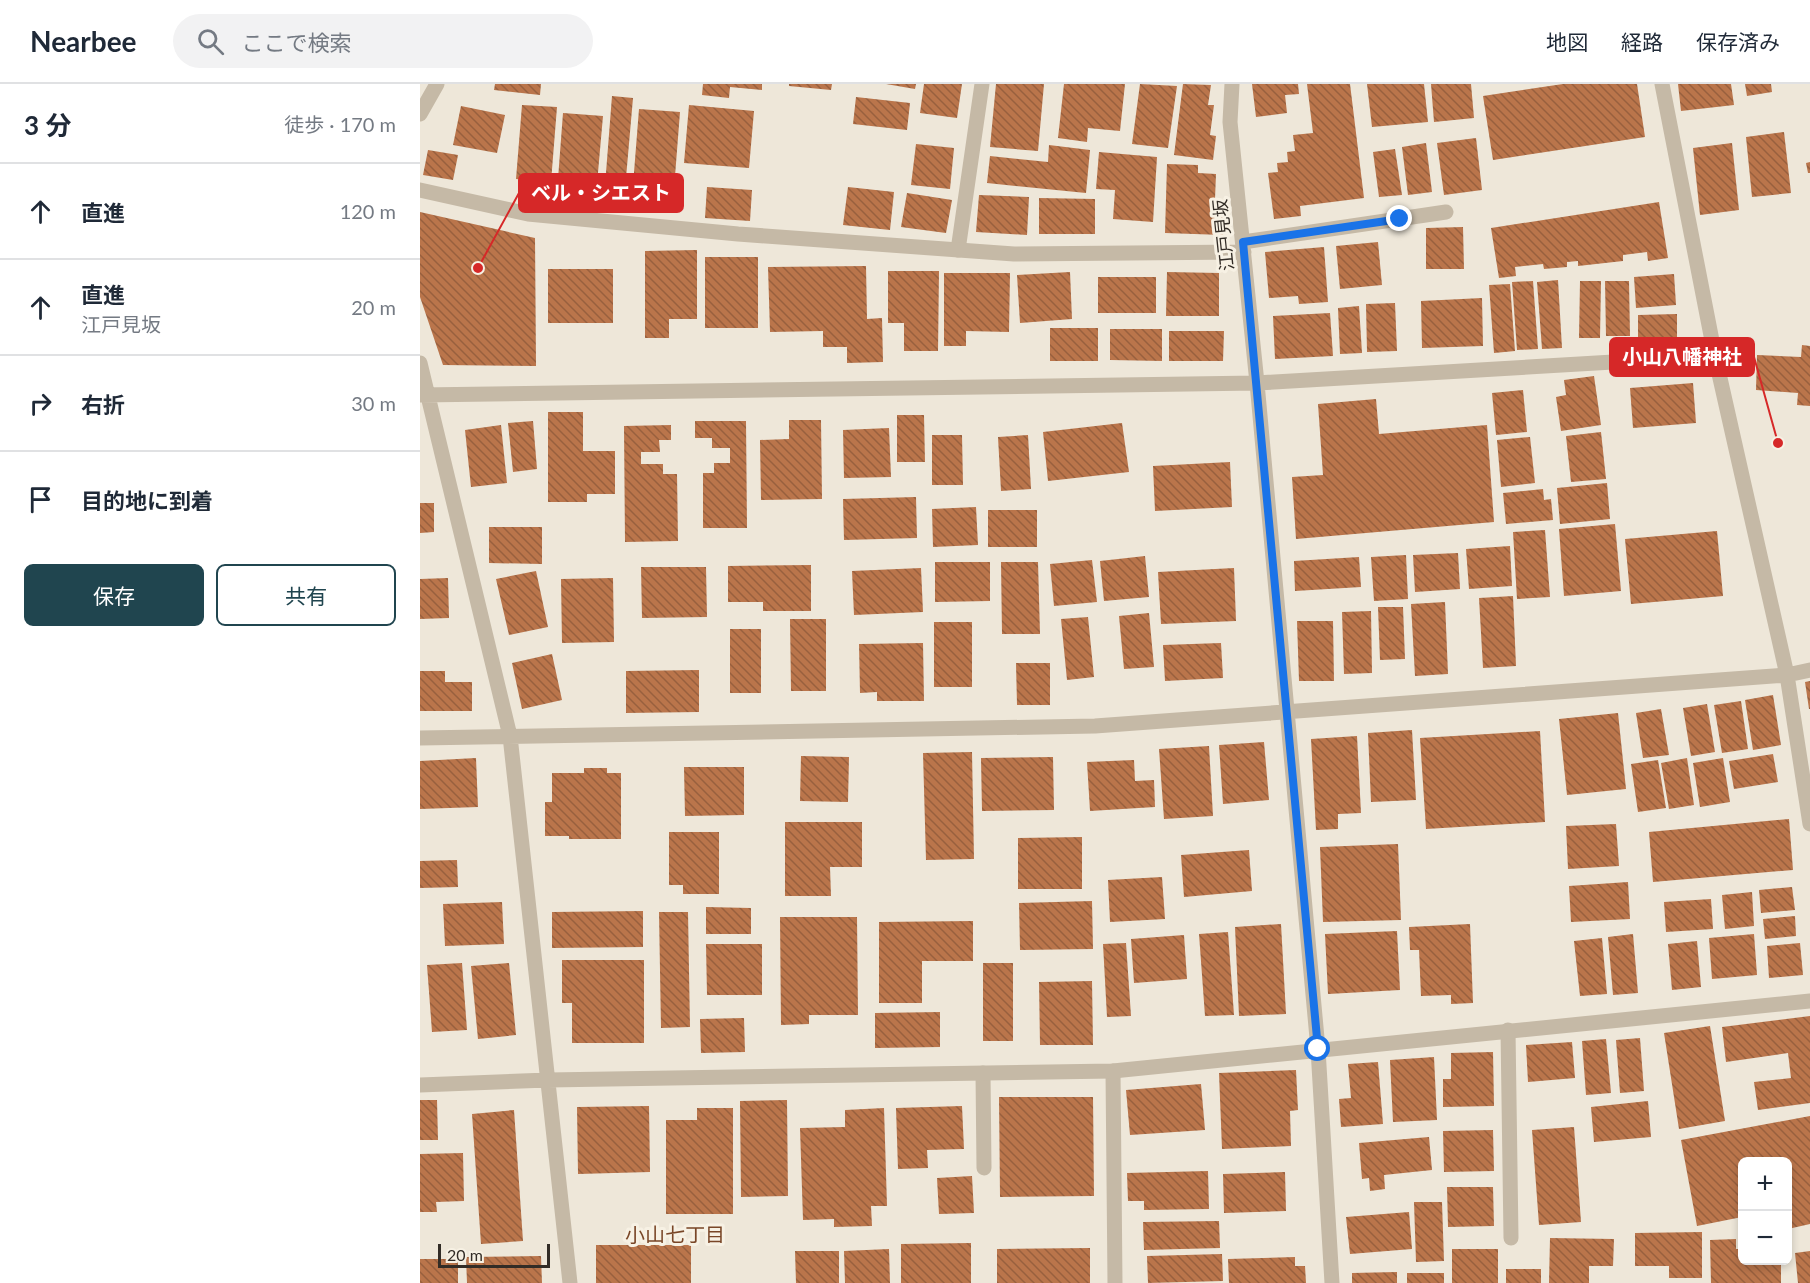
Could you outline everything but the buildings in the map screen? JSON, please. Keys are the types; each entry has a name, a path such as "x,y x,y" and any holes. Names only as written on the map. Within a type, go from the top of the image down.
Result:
{"street":[{"path":"420,114 437,84"},
{"path":"958,250 982,84"},
{"name":"江戸見坂","path":"1232,84 1230,122 1257,383 1318,1049 1332,1283"},
{"path":"1662,84 1715,356 1787,675 1810,824"},
{"path":"420,190 528,214 738,234 1014,254 1244,247 1446,212"},
{"path":"423,395 1257,383 1715,356"},
{"path":"420,363 423,395 510,736 570,1283"},
{"path":"420,738 1095,726 1787,675 1810,670"},
{"path":"420,1084 1113,1071 1810,1001"},
{"path":"1508,1030 1510,1238"},
{"path":"1113,1071 1115,1283"},
{"path":"983,1073 984,1168"}],"place":[{"name":"ベル・シエスト","path":"478,268"},
{"name":"小山八幡神社","path":"1778,443"}],"district":[{"name":"小山七丁目","path":"675,1234"}],"route":[{"path":"1318,1049 1243,242 1400,219"}]}
